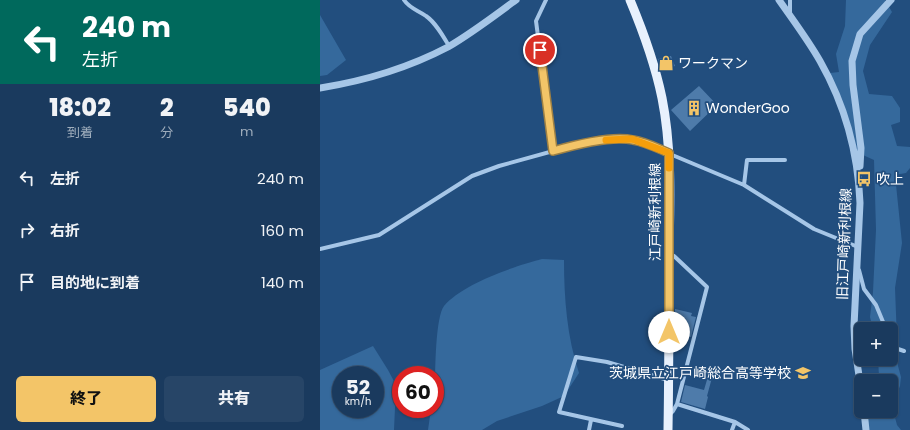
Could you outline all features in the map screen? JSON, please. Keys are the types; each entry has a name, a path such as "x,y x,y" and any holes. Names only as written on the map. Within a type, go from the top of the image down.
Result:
{"main road":[{"name":"江戸崎新利根線","path":"630,0 644,35 658,79 665,116 669,153 668,430"}],"street":[{"path":"404,0 408,6 427,16 436,26 449,46"},
{"path":"320,88 384,73 416,62 449,46 516,0"},
{"path":"546,0 536,21 553,151"},
{"name":"旧江戸崎新利根線","path":"779,0 819,59 839,99 850,132 859,182 860,203 855,341 859,374"},
{"path":"790,0 790,15"},
{"path":"859,182 861,148 852,85 852,61 860,34 891,0"},
{"path":"320,249 379,236 472,176 500,166 553,151 587,143 621,139 632,139 744,185 814,229 858,247"},
{"path":"744,185 747,160 785,160"},
{"path":"668,415 673,412 677,404 706,287 669,253"},
{"path":"857,264 864,288 876,304 883,322"},
{"path":"898,349 904,351"},
{"path":"622,426 559,412 576,357 607,362 668,380"},
{"path":"677,404 735,422 748,430"},
{"path":"865,418 866,430"},
{"path":"589,430 591,420"},
{"path":"732,430 735,422"}],"shaded area":[{"path":"846,0 885,0 892,12 870,45 863,71 869,94 892,96 900,108 900,122 891,125 897,146 910,147 910,168 906,173 895,175 902,243 895,288 896,322 871,322 870,317 873,292 876,230 874,160 854,151 830,73 839,72 836,54 845,26"},
{"path":"320,15 346,60 327,75 320,76"},
{"path":"542,259 564,260 567,317 579,373 564,396 542,406 497,421 482,430 428,430 430,418 444,418 444,366 435,366 438,325 444,306 463,290 476,283 518,266"},
{"path":"373,346 392,378 392,418 395,418 394,430 320,430 320,370"},
{"path":"878,366 898,366 901,377 898,391 898,374 879,374"},
{"path":"867,418 895,418 897,425 901,430 868,430"}],"building":[{"name":"ワークマン","path":"671,56 675,66 661,70 658,59"},
{"name":"WonderGoo","path":"699,86 717,105 690,131 671,110"},
{"path":"675,309 692,313 691,316 696,317 691,337 682,335 684,327 683,322 675,320"},
{"path":"709,373 713,374 705,409 681,402 685,385 704,390"}],"slow traffic":[{"path":"606,140 632,139 669,153 669,168"}],"place":[{"name":"ワークマン","path":"666,63"},
{"name":"WonderGoo","path":"694,108"},
{"name":"吹上","path":"864,179"},
{"name":"茨城県立江戸崎総合高等学校","path":"803,373"}],"route":[{"path":"540,50 553,151 593,142 632,139 669,153 669,332"}]}
